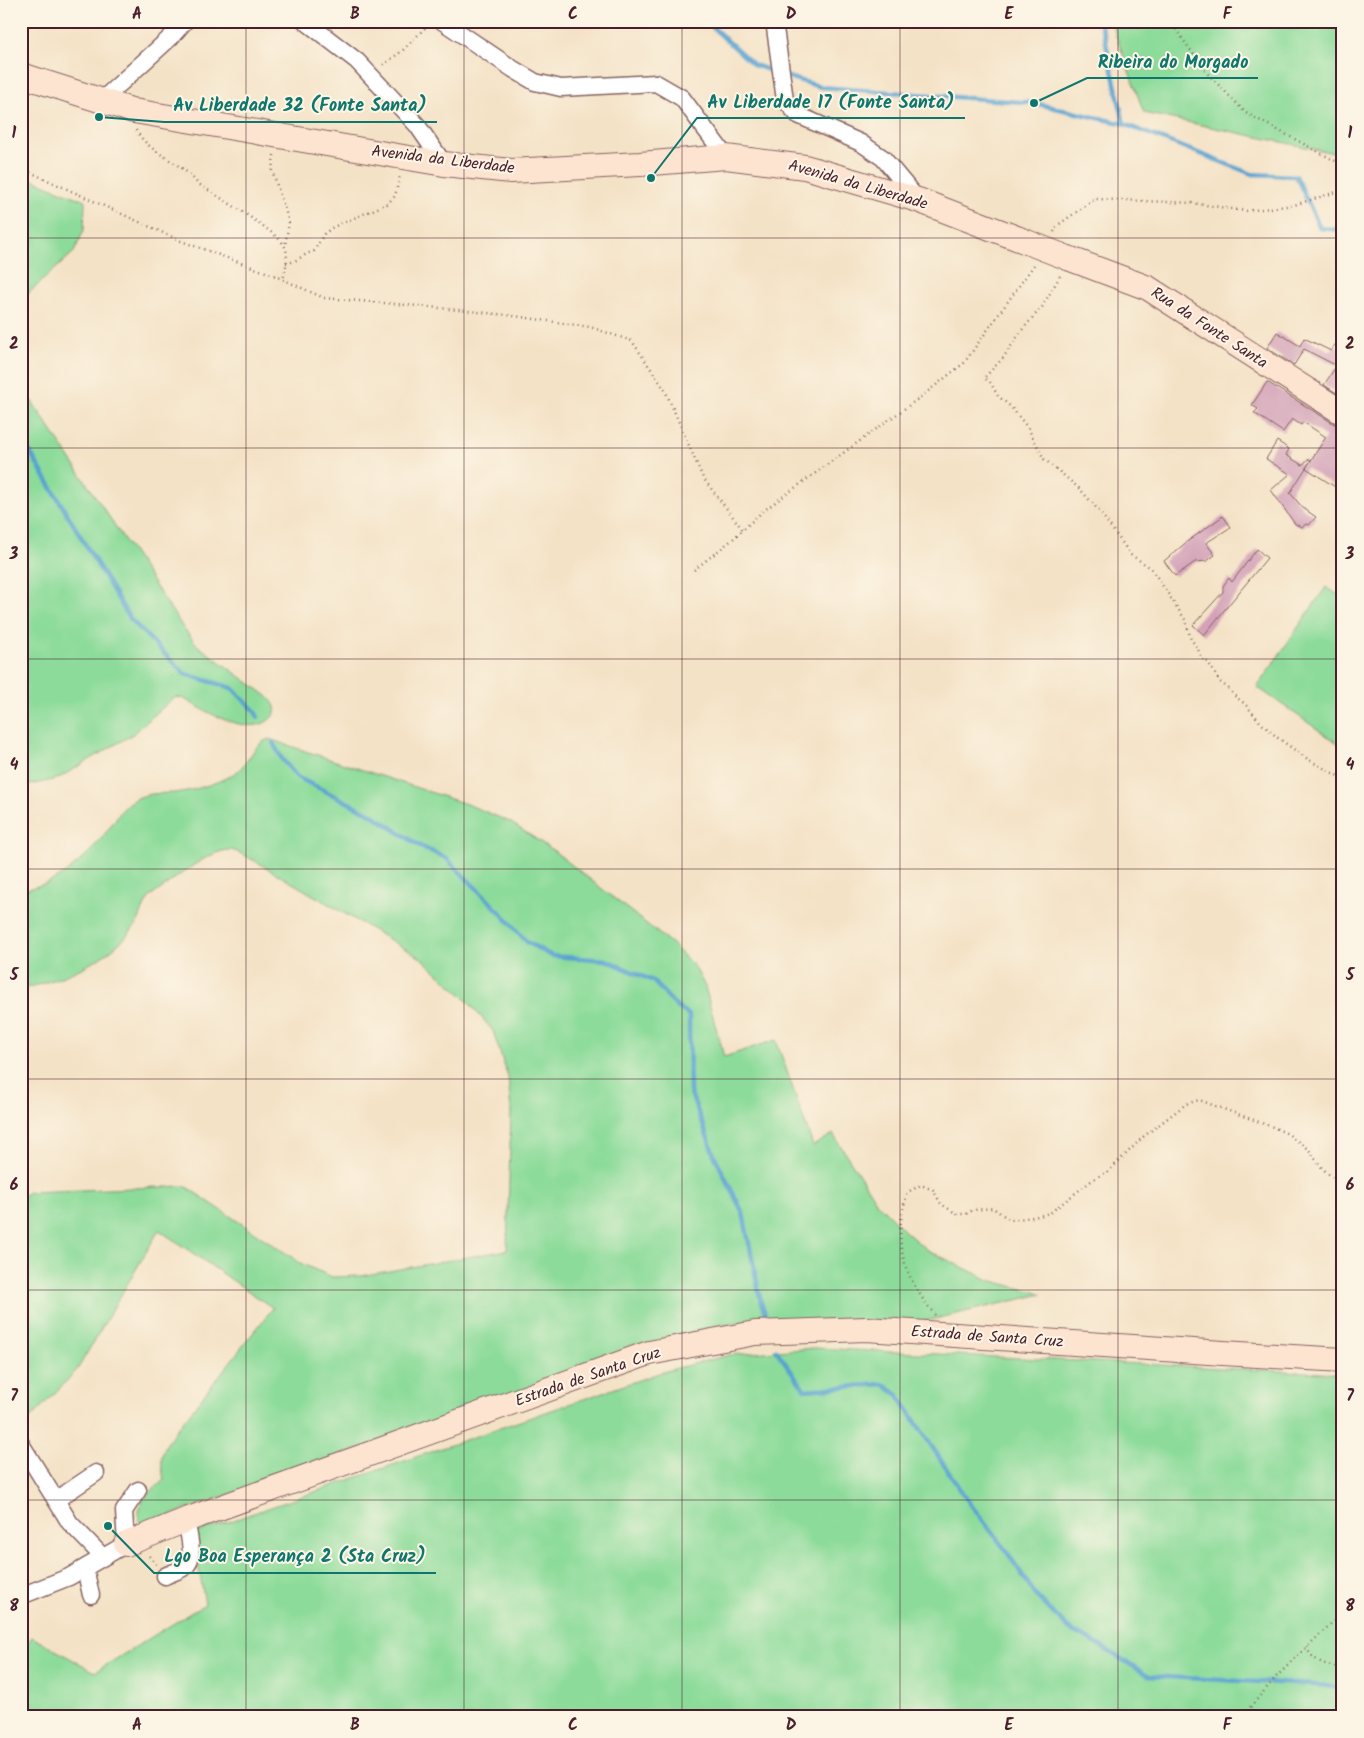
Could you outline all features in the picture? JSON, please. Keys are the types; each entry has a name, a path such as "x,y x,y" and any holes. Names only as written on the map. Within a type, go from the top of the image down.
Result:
{"street":[{"path":"101,101 171,37 185,21"},
{"path":"305,21 357,61 418,124 444,164"},
{"path":"442,21 535,82 561,88 656,83 682,98 726,156"},
{"path":"774,21 785,100 798,115 861,143 883,158 918,200"},
{"name":"Avenida da Liberdade","path":"21,75 134,111 444,164 511,171 640,164 726,156 805,167 918,200 1069,258"},
{"name":"Rua da Fonte Santa","path":"1069,258 1148,288 1343,413"},
{"name":"Estrada de Santa Cruz","path":"126,1544 186,1520 649,1353 755,1333 866,1329 1343,1360"},
{"path":"21,1444 70,1523 102,1556"},
{"path":"56,1500 96,1473"},
{"path":"25,1591 69,1576 126,1544 124,1511 138,1490"},
{"path":"165,1576 186,1566 190,1561 191,1554 186,1520"},
{"path":"85,1568 91,1595"}],"path":[{"path":"368,73 391,60 432,21"},
{"path":"1170,21 1206,72 1246,113 1343,165"},
{"path":"134,111 135,128 139,136 160,154 190,174 197,183 268,231 285,246"},
{"path":"277,136 272,170 289,222 285,246 287,257 283,280"},
{"path":"286,263 314,251 324,234 332,227 387,204 395,196 405,157"},
{"path":"21,168 181,241 283,280 324,298 516,316 590,327 632,341 665,390 704,478 743,530"},
{"path":"1053,233 1058,225 1095,199 1192,203 1246,211 1294,205 1343,190"},
{"path":"1069,258 1042,307 1022,330 1003,358 984,378 990,382 998,396 1011,407 1028,428 1044,458 1080,489 1100,512 1131,555 1151,568 1186,621 1191,640 1204,661 1208,662 1214,670 1220,682 1245,704 1278,738 1309,760 1338,776 1343,782"},
{"path":"694,570 763,511 922,396 964,363 1034,264"},
{"path":"943,1334 938,1320 914,1287 905,1268 901,1250 900,1235 903,1206 908,1192 913,1188 921,1185 928,1186 933,1190 941,1204 957,1214 993,1208 1010,1220 1042,1215 1051,1212 1095,1178 1108,1172 1143,1137 1186,1104 1199,1100 1288,1134 1309,1150 1322,1168 1343,1184"},
{"path":"1247,1711 1276,1677 1343,1612"},
{"path":"1307,1647 1309,1654 1314,1659 1343,1670"}],"green space":[{"path":"1111,21 1343,21 1343,155 1144,113"},
{"path":"21,175 85,201 84,230 74,252 21,300"},
{"path":"21,385 184,629 198,646 267,696 273,703 275,713 264,723 241,725 216,716 184,699 176,697 133,734 57,779 21,787"},
{"path":"1326,587 1343,598 1343,747 1257,687"},
{"path":"269,739 469,805 510,822 554,851 672,944 695,967 705,987 724,1057 776,1040 813,1146 833,1134 877,1203 908,1234 927,1250 989,1280 1042,1294 922,1322 759,1321 722,1325 686,1334 142,1525 138,1512 140,1506 143,1500 164,1480 162,1456 173,1434 273,1308 159,1230 77,1370 21,1428 21,1197 29,1192 185,1186 302,1264 332,1277 361,1276 507,1250 511,1111 508,1077 493,1031 464,997 421,958 246,856 231,850 222,851 200,861 150,897 134,927 126,937 106,954 59,978 21,988 21,891 47,883 71,868 92,849 129,803 139,797 148,795 189,791 204,787 232,775 243,766 259,745"},
{"path":"814,1348 1343,1374 1343,1717 21,1717 21,1652 32,1637 95,1672 205,1604 193,1534 662,1372 729,1355"}],"building":[{"path":"1277,332 1300,346 1304,338 1331,351 1334,345 1343,349 1343,369 1304,349 1294,365 1267,348"},
{"path":"1335,368 1343,374 1343,397 1324,385"},
{"path":"1267,382 1336,425 1343,427 1343,492 1306,468 1326,437 1303,422 1301,425 1292,419 1283,432 1254,413 1258,409 1252,405"},
{"path":"1277,441 1289,449 1286,455 1302,465 1309,459 1311,460 1290,493 1303,508 1316,517 1309,525 1306,524 1302,527 1295,524 1271,490 1290,474 1266,459"},
{"path":"1223,516 1231,527 1206,543 1215,555 1207,561 1195,562 1175,576 1164,561"},
{"path":"1257,549 1267,558 1204,635 1193,625 1223,592 1223,586 1229,578 1232,582"}],"waterway":[{"path":"702,21 709,24 754,65 778,73"},
{"path":"1099,21 1104,34 1124,124"},
{"path":"785,76 821,87 1034,103 1124,124 1252,174 1296,176 1320,228 1343,230"},
{"path":"21,440 130,619 185,674 232,688 254,710 258,717"},
{"path":"273,743 282,759 297,777 371,814 420,846 446,858 527,942 552,956 606,960 653,981 677,1007 689,1015 690,1091 715,1157 743,1213 761,1302 766,1316"},
{"path":"776,1350 805,1390 883,1384 898,1395 965,1497 1007,1552 1037,1597 1069,1629 1149,1676 1332,1686 1343,1690"}],"place":[{"name":"Ribeira do Morgado","path":"1034,103"},
{"name":"Av Liberdade 32 (Fonte Santa)","path":"99,117"},
{"name":"Av Liberdade 17 (Fonte Santa)","path":"651,178"},
{"name":"Lgo Boa Esperança 2 (Sta Cruz)","path":"108,1526"}]}
